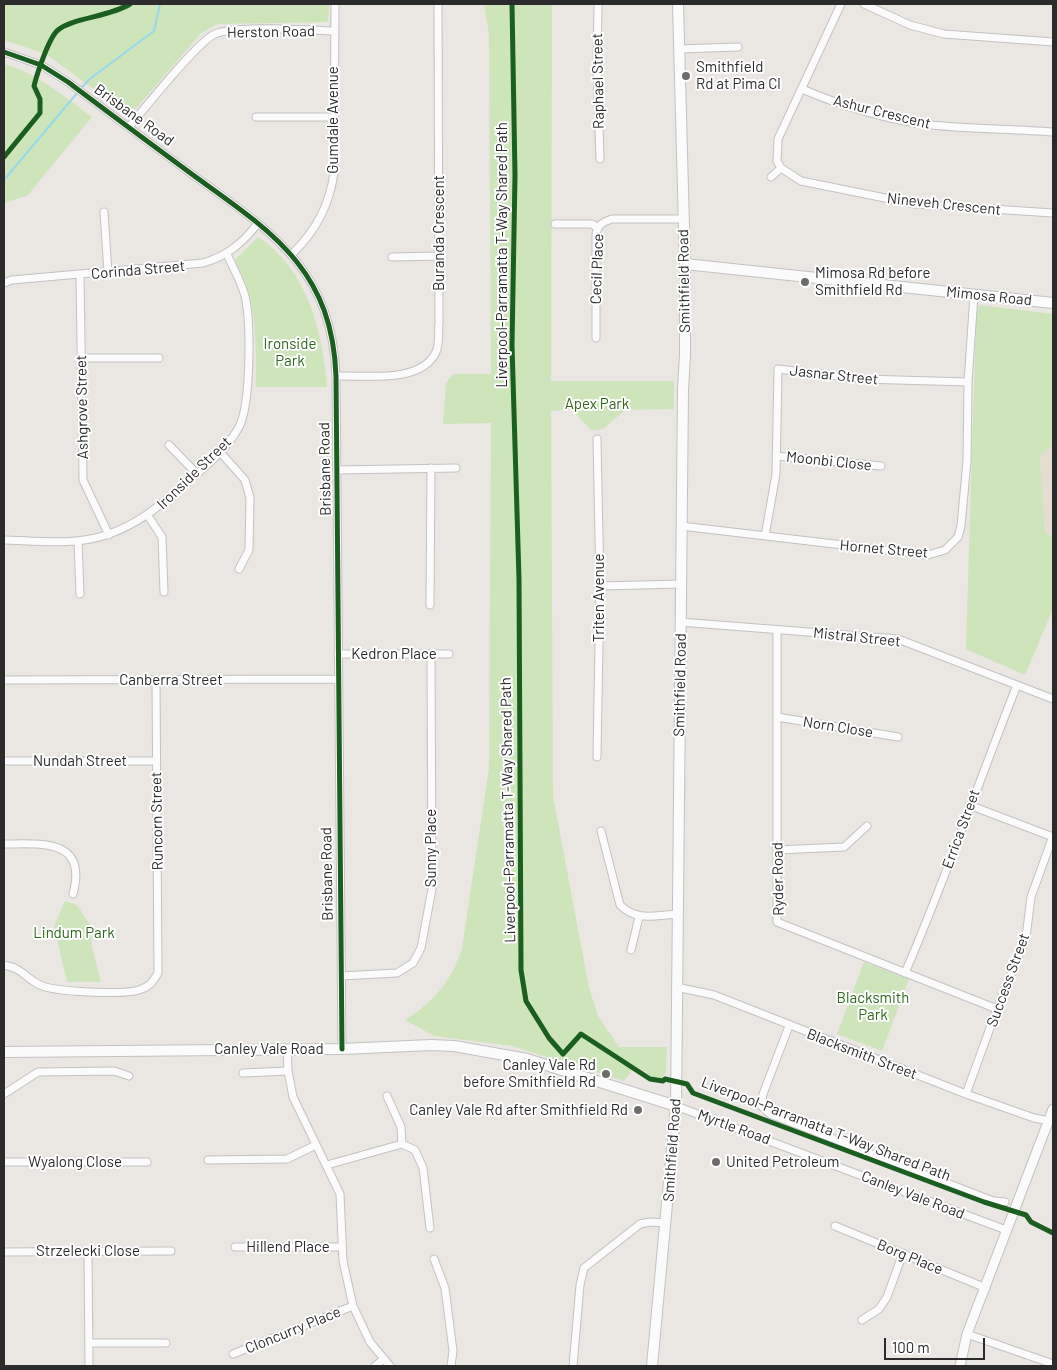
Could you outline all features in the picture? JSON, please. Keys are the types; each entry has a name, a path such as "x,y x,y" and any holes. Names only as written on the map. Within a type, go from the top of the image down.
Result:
{"main road":[{"name":"Smithfield Road","path":"652,1366 676,1106 685,264 678,4"},
{"name":"Mimosa Road","path":"685,264 1053,303"},
{"name":"Canley Vale Road","path":"4,1052 288,1049 431,1045 491,1051 559,1068 676,1106"}],"street":[{"name":"Gumdale Avenue","path":"292,254 319,222 329,198 334,172 335,4"},
{"name":"Buranda Crescent","path":"336,376 407,374 421,370 429,363 437,351 439,322 438,4"},
{"name":"Raphael Street","path":"598,4 597,67 600,159"},
{"path":"771,177 780,168 777,161 778,139 841,4"},
{"path":"864,4 910,25 936,32 1053,42"},
{"name":"Herston Road","path":"129,127 200,46 215,34 240,30 334,31"},
{"path":"679,48 738,47"},
{"name":"Brisbane Road","path":"4,52 40,65 68,82 258,223 292,254 311,282 324,311 334,345 336,376 342,1048"},
{"name":"Ashur Crescent","path":"802,88 821,97 879,114 929,125 1053,132"},
{"path":"256,117 334,117"},
{"name":"Nineveh Crescent","path":"780,168 801,180 915,204 1053,213"},
{"path":"104,212 108,273"},
{"name":"Cecil Place","path":"596,338 596,236 598,228 605,222 612,220 683,219"},
{"name":"Corinda Street","path":"4,283 12,280 197,264 227,254 244,240 258,223"},
{"path":"555,224 592,224 598,228"},
{"name":"Ironside Street","path":"4,540 78,540 109,535 148,516 220,452 239,426 247,394 248,309 241,283 227,254"},
{"path":"392,257 439,256"},
{"name":"Ashgrove Street","path":"80,274 83,480 109,535"},
{"name":"Hornet Street","path":"681,526 928,555 945,550 958,537 961,526 967,461 968,382 974,295"},
{"path":"82,358 159,358"},
{"name":"Jasnar Street","path":"765,536 776,474 778,369 862,379 968,382"},
{"name":"Triten Avenue","path":"597,439 600,586 597,757"},
{"path":"169,445 196,474"},
{"path":"220,452 245,480 250,498 249,550 239,568"},
{"name":"Moonbi Close","path":"776,456 881,466"},
{"path":"430,605 431,468"},
{"path":"337,470 456,468"},
{"path":"148,516 162,538 164,592"},
{"path":"78,540 80,594"},
{"path":"600,586 681,584"},
{"name":"Mistral Street","path":"680,622 898,639 1053,699"},
{"name":"Ryder Road","path":"777,630 777,922 997,1009"},
{"name":"Kedron Place","path":"338,654 450,654"},
{"name":"Sunny Place","path":"341,976 397,973 413,963 421,948 432,889 431,654"},
{"name":"Canberra Street","path":"4,680 338,679"},
{"name":"Runcorn Street","path":"4,965 20,969 38,985 56,991 136,991 153,982 158,973 156,680"},
{"name":"Errica Street","path":"906,973 935,902 969,805 1017,685"},
{"name":"Norn Close","path":"777,717 898,736"},
{"name":"Nundah Street","path":"4,761 156,761"},
{"path":"969,805 1053,837"},
{"path":"777,850 844,847 867,826"},
{"path":"601,830 620,905 629,914 639,917 678,914"},
{"name":"Success Street","path":"966,1094 1026,937 1031,897 1053,837"},
{"path":"4,844 47,844 66,852 74,863 76,882 73,894"},
{"path":"630,950 639,917"},
{"name":"Blacksmith Street","path":"676,987 714,996 966,1094 1034,1118 1049,1121"},
{"path":"789,1026 763,1094 761,1106 770,1114 994,1200 1004,1202"},
{"path":"288,1049 288,1071 293,1097 340,1194 345,1274 353,1306 370,1342 390,1366"},
{"path":"4,1094 38,1072 114,1071 129,1076"},
{"path":"243,1073 288,1071"},
{"path":"387,1096 401,1127 402,1144"},
{"name":"Myrtle Road","path":"676,1106 792,1148"},
{"path":"960,1366 967,1334 1053,1109"},
{"path":"327,1165 402,1144 415,1150 423,1168 430,1228"},
{"path":"208,1160 287,1159 316,1145"},
{"name":"Canley Vale Road","path":"792,1148 1006,1230"},
{"name":"Wyalong Close","path":"4,1162 147,1162"},
{"path":"573,1366 580,1285 584,1268 640,1224 650,1222 666,1224"},
{"name":"Borg Place","path":"834,1226 986,1288"},
{"name":"Hillend Place","path":"235,1247 342,1247"},
{"name":"Strzelecki Close","path":"4,1252 172,1251"},
{"path":"88,1252 89,1366"},
{"path":"862,1320 879,1309 887,1297 903,1253"},
{"path":"434,1259 445,1288 454,1351 451,1366"},
{"name":"Cloncurry Place","path":"233,1354 353,1306"},
{"path":"967,1334 1053,1364"},
{"path":"89,1343 166,1343"},
{"path":"375,1366 384,1360"}],"shaded area":[{"path":"1053,444 1053,535 1045,534 1040,457"}],"green space":[{"path":"4,4 329,4 328,22 218,24 201,33 133,112 121,109 46,54 4,40"},
{"name":"Apex Park","path":"484,4 552,4 551,381 674,381 674,409 625,410 603,429 591,430 571,409 551,411 553,796 589,988 598,1016 619,1047 667,1047 666,1072 661,1080 654,1078 635,1066 624,1081 512,1046 434,1036 405,1020 425,1006 440,990 453,971 462,949 489,768 491,423 443,424 446,383 453,374 491,374 489,34"},
{"path":"4,64 39,79 92,117 27,196 6,202 4,207"},
{"name":"Ironside Park","path":"258,237 275,250 289,266 309,303 321,345 327,387 256,387 252,306 243,275 235,260"},
{"path":"979,305 1053,314 1053,444 1040,457 1045,534 1053,535 1053,609 1025,675 966,649 976,318"},
{"name":"Lindum Park","path":"65,901 77,905 91,926 92,948 101,982 67,982 54,926"},
{"name":"Blacksmith Park","path":"864,962 909,979 882,1051 837,1034"}],"waterway":[{"path":"81,88 91,78 154,31 160,4"},
{"path":"4,180 78,92"}],"cycle path":[{"path":"4,157 40,113 40,99 34,86 44,56 58,30 72,23 112,12 130,4"},
{"name":"Liverpool-Parramatta T-Way Shared Path","path":"512,4 515,175 512,345 519,579 521,970 526,1001 549,1038 563,1054 581,1034 650,1079 663,1081 665,1079 687,1084 693,1093 984,1202 1026,1215 1031,1222 1053,1233"},
{"path":"4,52 41,65 68,82 248,215 272,235 293,257 310,280 323,307 332,339 336,376 342,1049"}],"place":[{"name":"Smithfield Rd at Pima Cl","path":"686,76"},
{"name":"Mimosa Rd before Smithfield Rd","path":"805,282"},
{"name":"Canley Vale Rd before Smithfield Rd","path":"606,1074"},
{"name":"Canley Vale Rd after Smithfield Rd","path":"638,1110"},
{"name":"United Petroleum","path":"716,1162"}]}
